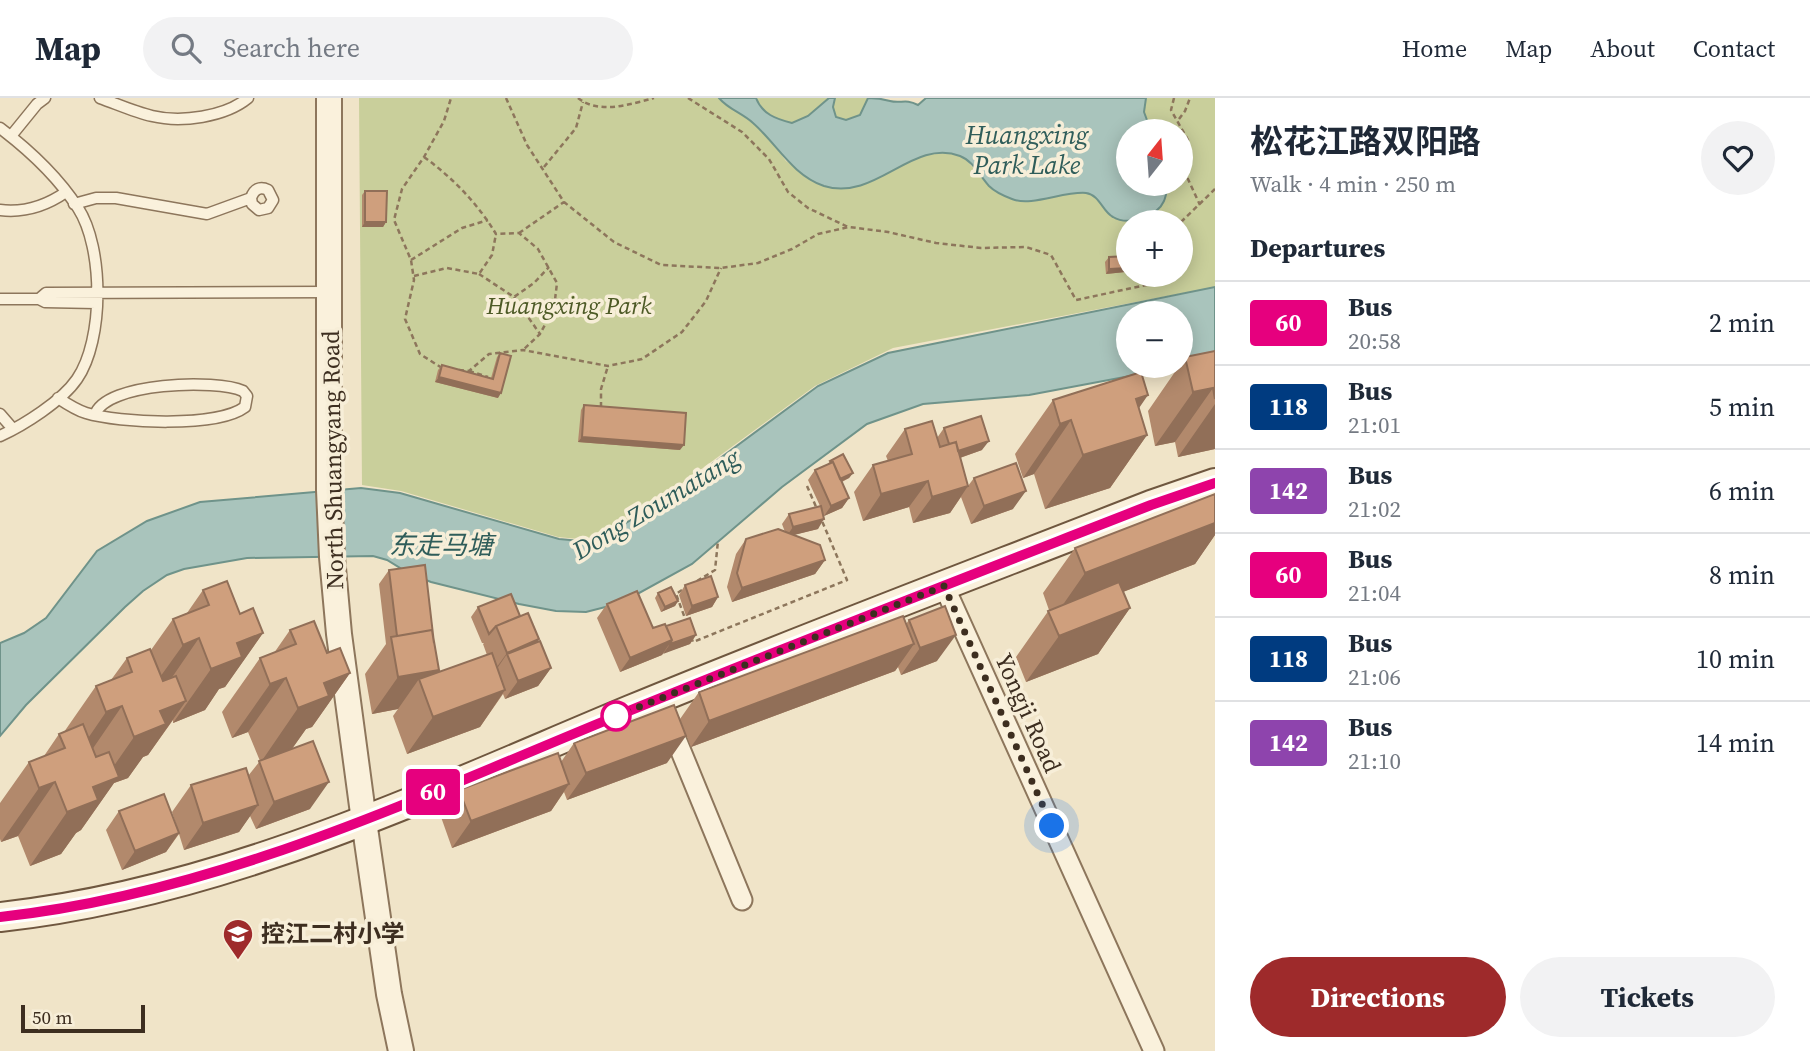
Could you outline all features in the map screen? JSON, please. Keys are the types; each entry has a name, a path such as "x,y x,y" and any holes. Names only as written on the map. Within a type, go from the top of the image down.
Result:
{"main road":[{"path":"0,917 97,902 288,849 363,821 659,698 1151,505 1215,483"}],"street":[{"name":"North Shuangyang Road","path":"330,98 329,490 332,557 363,821 389,994 401,1051"},
{"name":"Yongji Road","path":"944,586 1154,1051"},
{"path":"659,698 742,900"}],"lane":[{"path":"10,136 45,98"},
{"path":"100,98 153,116 170,118 208,116 248,98"},
{"path":"0,128 43,165 75,204 91,240 96,298 94,332 77,380 58,398 0,436"},
{"path":"0,210 18,211 38,207 65,192"},
{"path":"75,204 96,198 116,198 207,214 251,198"},
{"path":"0,299 39,299 46,293 96,298 330,292"},
{"path":"58,398 74,409 95,415 143,422 201,419 238,412 245,407 247,396 243,391 225,386 152,387 122,394 100,406 95,415"},
{"path":"0,414 13,429"}],"path":[{"path":"441,368 420,354 405,319 414,276 411,260 394,219 402,189 444,121 451,98"},
{"path":"506,98 527,145 564,202 614,242 662,265 721,268 758,262 792,249 818,234 849,227"},
{"path":"578,98 583,102 615,108 653,98"},
{"path":"688,98 742,132 769,159 788,192 808,208 849,227 888,232 936,243 981,248 1026,247 1051,256 1076,300 1138,287"},
{"path":"1174,98 1171,110 1177,119"},
{"path":"1179,119 1190,98"},
{"path":"543,168 576,128 583,102"},
{"path":"424,157 447,173 488,220 496,234 492,255 479,274"},
{"path":"1193,211 1215,188"},
{"path":"1194,192 1200,205"},
{"path":"496,234 519,233 564,202"},
{"path":"411,260 462,228 488,220"},
{"path":"519,233 538,249 557,283 554,308 540,334 523,351"},
{"path":"514,297 534,283 549,267"},
{"path":"414,276 447,268 479,274 514,297 540,334"},
{"path":"469,371 489,354 523,351 608,366 642,359 682,332 706,301 721,268"},
{"path":"601,407 601,389 608,366"},
{"path":"455,369 488,377"},
{"path":"807,486 817,509"},
{"path":"686,588 677,594 693,642 847,580 822,521"},
{"path":"696,582 715,570 718,541"}],"green space":[{"name":"Huangxing Park","path":"359,98 719,98 769,138 786,161 824,186 849,188 925,154 946,152 963,157 996,192 1016,201 1089,193 1111,217 1116,216 1116,287 1193,287 1193,210 1138,210 1164,203 1165,196 1194,196 1194,119 1147,119 1144,112 1146,98 1215,98 1215,287 1141,301 1116,301 1116,306 893,348 815,386 651,506 589,540 558,537 401,491 362,485"},
{"path":"756,98 829,98 808,116 792,124 766,112"},
{"path":"835,98 868,98 860,115 846,120 836,117 833,107"}],"water":[{"name":"Huangxing Park Lake","path":"719,98 756,98 770,115 792,123 808,116 829,98 835,98 833,107 836,117 846,120 860,115 868,98 918,105 926,98 1146,98 1144,112 1147,119 1116,119 1116,196 1166,196 1157,210 1116,210 1116,218 1095,197 1086,193 1020,201 991,188 965,158 943,153 926,155 860,186 843,189 824,186 794,167 762,131"},
{"name":"东走马塘","path":"1215,287 1215,360 1193,364 1193,301 1146,301"},
{"name":"东走马塘","path":"1116,307 1116,378 1119,378 1029,395 923,404 867,424 782,487 692,564 621,603 586,612 556,611 519,604 431,582 373,556 247,558 184,569 167,575 125,607 26,705 0,736 0,643 24,633 46,618 97,551 147,521 200,502 361,488 400,493 559,539 592,542 654,507 818,386 888,353"}],"building":[{"path":"365,191 387,191 386,222 365,222"},
{"path":"1109,257 1116,257 1116,269 1109,269"},
{"path":"1215,351 1215,399 1213,388 1193,392 1190,378 1193,378 1193,355"},
{"path":"500,353 511,356 501,393 439,377 442,365 493,379"},
{"path":"1122,378 1143,378 1148,395 1136,399 1147,435 1083,455 1071,420 1060,424 1053,400"},
{"path":"584,405 686,413 684,445 582,437"},
{"path":"981,416 989,441 958,451 956,442 949,444 944,428"},
{"path":"932,421 940,447 956,442 968,486 932,497 928,481 881,494 873,465 912,454 905,429"},
{"path":"843,454 853,473 840,479 833,462 830,461"},
{"path":"833,462 849,498 831,506 815,470"},
{"path":"1016,463 1026,491 984,506 974,478"},
{"path":"1215,494 1215,523 1085,573 1075,548"},
{"path":"821,506 824,519 793,527 789,514"},
{"path":"778,529 820,545 825,560 742,588 737,573 746,539"},
{"path":"425,565 434,643 432,630 397,636 389,570"},
{"path":"711,576 718,597 692,606 685,585"},
{"path":"227,581 240,614 253,608 263,633 237,643 242,657 211,669 199,638 183,645 173,619 209,605 203,590"},
{"path":"1119,582 1130,608 1059,636 1048,611"},
{"path":"671,587 678,601 665,607 658,593"},
{"path":"637,591 653,628 665,624 672,640 630,658 607,604"},
{"path":"511,594 520,616 496,626 489,634 478,607"},
{"path":"945,606 956,635 920,648 909,620"},
{"path":"528,613 539,639 507,653 496,626"},
{"path":"903,616 914,644 709,721 699,692"},
{"path":"690,618 696,635 670,644 672,640 666,626"},
{"path":"314,621 327,653 340,648 350,673 324,683 329,696 298,708 286,678 270,684 260,658 296,644 290,630"},
{"path":"432,630 439,670 398,677 391,637"},
{"path":"540,641 551,668 518,681 507,654"},
{"path":"150,649 163,681 176,676 186,701 160,711 166,724 134,737 122,706 106,712 96,686 132,672 127,658"},
{"path":"492,653 505,690 433,717 419,679"},
{"path":"674,705 686,736 586,773 574,743"},
{"path":"83,724 96,757 109,752 119,777 93,787 98,800 67,812 55,782 39,788 29,762 65,748 59,734"},
{"path":"313,741 329,782 274,802 259,761"},
{"path":"558,753 569,784 471,821 459,790"},
{"path":"246,768 258,805 203,823 191,785"},
{"path":"164,794 179,833 135,851 119,811"}],"bus line":[{"name":"60","path":"0,917 97,902 288,849 363,821 706,679 1151,505 1215,483"}],"place":[{"name":"控江二村小学","path":"238,961"}],"route":[{"path":"616,716 944,586 1052,826"}],"water label":[{"name":"Dong Zoumatang","path":"656,504"}]}
